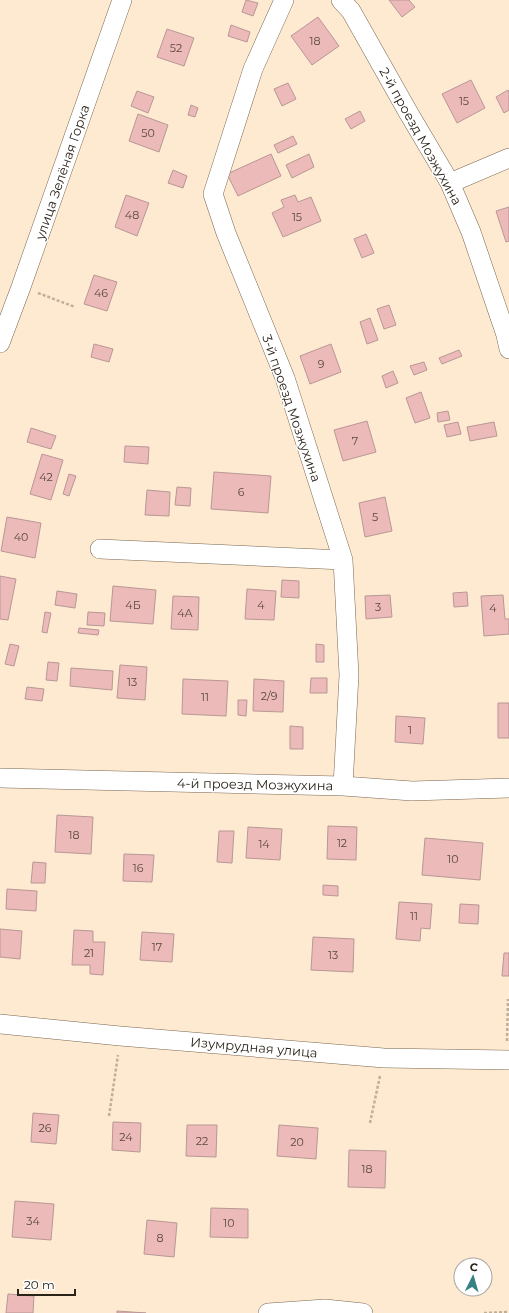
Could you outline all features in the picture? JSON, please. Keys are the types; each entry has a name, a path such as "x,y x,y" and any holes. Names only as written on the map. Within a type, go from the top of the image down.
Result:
{"street":[{"name":"улица Зелёная Горка","path":"0,343 122,0"},
{"name":"3-й проезд Мозжухина","path":"284,0 253,69 213,194 226,233 284,378 343,560 349,676 343,786"},
{"name":"2-й проезд Мозжухина","path":"341,0 352,11 408,112 450,183 471,232 506,335 509,349"},
{"path":"450,183 509,158"},
{"path":"100,549 343,560"},
{"name":"4-й проезд Мозжухина","path":"0,778 343,786 412,791 509,788"},
{"name":"Изумрудная улица","path":"0,1024 120,1036 384,1058 508,1060"},
{"path":"268,1313 325,1309 363,1313"}],"path":[{"path":"21,287 75,307"},
{"path":"508,999 508,1060"},
{"path":"109,1116 120,1036"},
{"path":"370,1123 384,1058"},
{"path":"484,1313 509,1312"}],"building":[{"path":"246,0 258,3 253,16 242,12"},
{"path":"389,0 409,0 415,7 402,17"},
{"path":"318,17 339,46 312,65 291,36"},
{"path":"231,25 250,32 247,42 228,36"},
{"path":"167,29 194,38 184,66 157,57"},
{"path":"471,80 485,108 457,123 442,94"},
{"path":"288,83 296,99 282,106 274,89"},
{"path":"508,90 509,110 504,113 496,97"},
{"path":"137,91 154,97 148,113 131,106"},
{"path":"191,105 198,108 195,117 188,115"},
{"path":"360,111 365,121 351,129 345,119"},
{"path":"138,114 168,125 159,152 129,141"},
{"path":"293,136 297,144 278,153 274,145"},
{"path":"271,154 281,176 238,196 227,174"},
{"path":"309,154 314,167 292,178 286,165"},
{"path":"173,170 187,176 183,188 168,183"},
{"path":"126,195 149,203 137,236 115,227"},
{"path":"295,195 298,202 311,197 321,221 283,237 272,213 284,207 281,200"},
{"path":"509,207 509,241 506,242 496,211"},
{"path":"366,234 374,253 362,258 354,239"},
{"path":"94,275 117,282 107,311 84,304"},
{"path":"389,305 396,325 384,329 377,309"},
{"path":"370,318 378,340 367,344 360,322"},
{"path":"94,344 113,349 109,362 91,357"},
{"path":"331,344 341,372 310,384 300,356"},
{"path":"459,350 462,356 442,364 439,358"},
{"path":"424,362 427,370 414,375 410,366"},
{"path":"393,371 398,383 386,388 382,376"},
{"path":"421,392 430,418 415,423 406,398"},
{"path":"448,411 450,420 438,422 437,413"},
{"path":"367,421 376,452 343,461 334,430"},
{"path":"458,422 461,434 447,437 444,425"},
{"path":"494,422 497,436 470,441 467,427"},
{"path":"31,428 56,436 51,449 27,442"},
{"path":"125,446 149,447 148,464 124,462"},
{"path":"42,454 63,460 51,500 30,494"},
{"path":"214,472 271,476 268,513 211,509"},
{"path":"69,474 76,476 69,496 63,494"},
{"path":"177,487 191,488 190,506 175,505"},
{"path":"147,490 170,492 169,516 145,515"},
{"path":"385,497 392,531 365,537 359,503"},
{"path":"7,517 41,523 35,558 1,551"},
{"path":"0,576 16,579 8,620 0,619"},
{"path":"282,580 299,581 299,598 281,597"},
{"path":"113,586 156,590 153,624 110,621"},
{"path":"247,589 276,591 274,620 245,619"},
{"path":"57,591 77,594 75,608 55,605"},
{"path":"467,592 468,606 454,607 453,593"},
{"path":"390,595 392,617 366,619 365,596"},
{"path":"503,595 505,619 509,619 509,634 484,636 481,596"},
{"path":"173,596 199,597 198,630 171,629"},
{"path":"45,612 51,613 47,633 42,632"},
{"path":"88,612 105,613 104,626 87,625"},
{"path":"79,628 99,630 98,635 78,633"},
{"path":"10,644 19,646 14,666 5,664"},
{"path":"316,644 324,645 324,662 316,662"},
{"path":"48,662 59,663 57,681 46,680"},
{"path":"120,665 147,667 145,700 117,698"},
{"path":"71,668 113,671 112,690 70,686"},
{"path":"311,678 327,678 327,693 310,693"},
{"path":"183,679 228,681 226,716 182,714"},
{"path":"254,679 284,681 283,712 253,711"},
{"path":"27,687 44,689 42,701 25,699"},
{"path":"238,700 247,700 246,716 238,715"},
{"path":"498,703 509,703 509,738 498,738"},
{"path":"396,716 425,718 423,744 395,742"},
{"path":"290,726 303,727 303,749 290,749"},
{"path":"57,815 93,817 91,854 55,852"},
{"path":"328,826 357,827 356,860 327,859"},
{"path":"248,827 282,829 280,860 246,858"},
{"path":"219,831 234,831 232,863 217,862"},
{"path":"425,838 483,843 480,880 422,875"},
{"path":"124,854 154,855 152,882 123,881"},
{"path":"33,862 46,863 45,883 31,883"},
{"path":"323,885 338,886 338,896 323,895"},
{"path":"7,889 37,891 36,911 6,909"},
{"path":"399,902 432,904 430,929 421,928 420,941 396,939"},
{"path":"460,904 479,905 478,924 459,923"},
{"path":"0,929 22,931 20,959 0,957"},
{"path":"74,930 93,931 93,942 105,942 103,975 90,974 90,965 72,965"},
{"path":"142,932 174,934 172,962 140,960"},
{"path":"313,937 354,939 353,972 311,970"},
{"path":"504,953 509,953 509,976 502,976"},
{"path":"33,1113 59,1115 56,1144 31,1142"},
{"path":"113,1122 141,1123 140,1152 112,1150"},
{"path":"187,1125 217,1125 216,1157 186,1156"},
{"path":"279,1125 318,1128 316,1159 277,1156"},
{"path":"349,1150 386,1151 385,1188 348,1187"},
{"path":"15,1201 54,1204 51,1240 12,1237"},
{"path":"211,1208 248,1209 248,1238 210,1237"},
{"path":"147,1220 177,1223 174,1257 144,1254"},
{"path":"8,1294 34,1296 33,1313 6,1313"},
{"path":"117,1311 146,1313 117,1313"}]}
